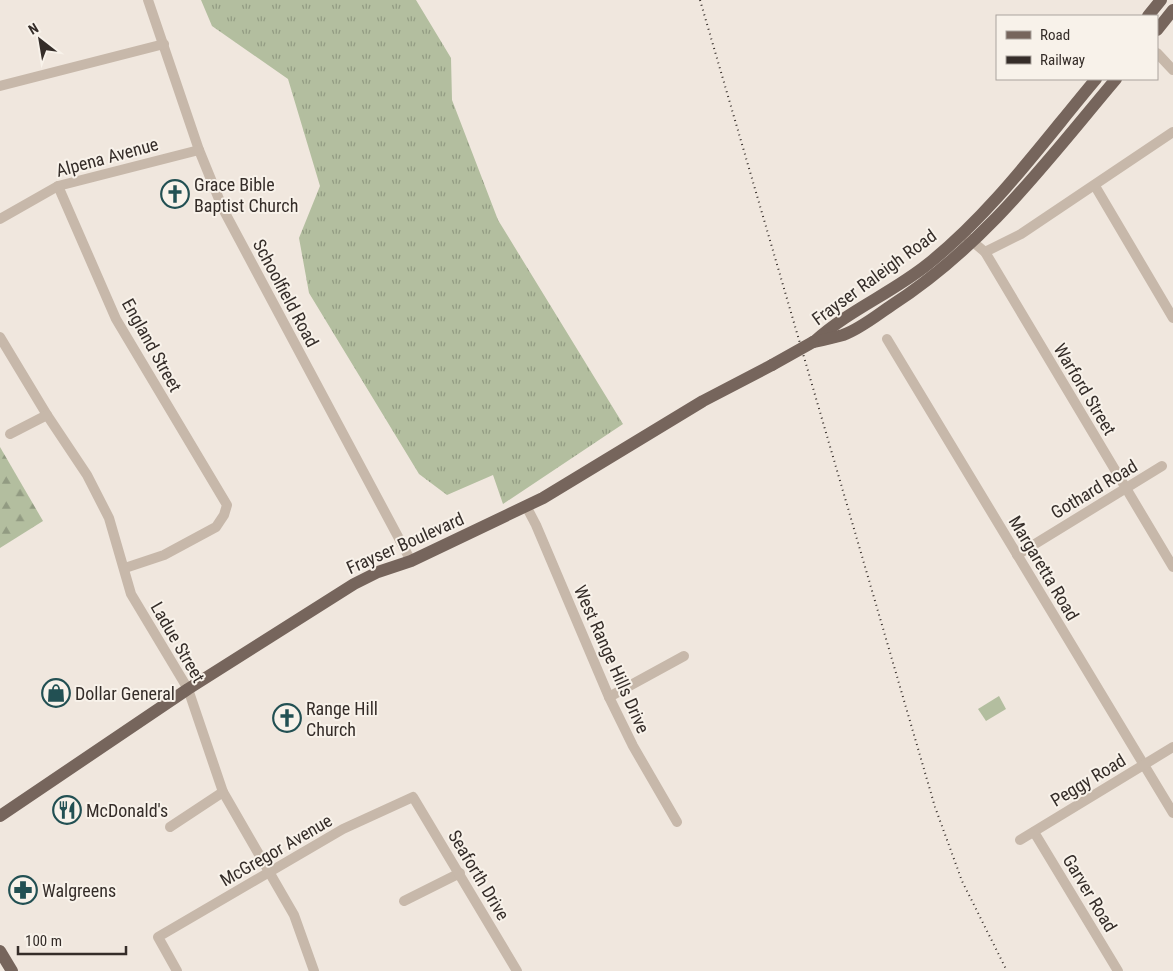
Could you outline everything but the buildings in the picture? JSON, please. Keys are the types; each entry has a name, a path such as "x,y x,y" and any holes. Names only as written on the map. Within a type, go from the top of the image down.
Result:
{"main road":[{"path":"1149,15 1161,0"},
{"path":"1158,29 1173,10"},
{"name":"Frayser Raleigh Road","path":"813,342 833,325 927,265 963,232 994,200 1095,80"},
{"name":"Frayser Raleigh Road","path":"813,342 844,334 874,317 926,283 974,243 1005,211 1115,80"},
{"name":"Frayser Boulevard","path":"0,816 188,689 354,584 378,572 411,561 526,506 703,401 813,342"},
{"path":"0,951 12,971"}],"street":[{"name":"Schoolfield Road","path":"148,0 200,150 223,209 411,561"},
{"path":"0,86 164,44"},
{"path":"1158,54 1173,70"},
{"path":"985,252 1020,234 1095,186 1173,132"},
{"name":"Alpena Avenue","path":"0,219 58,186 200,150"},
{"name":"England Street","path":"58,186 116,319 227,505 224,515 216,527 173,550 125,568"},
{"path":"1095,186 1173,318"},
{"name":"Warford Street","path":"963,232 985,252 1173,567"},
{"name":"Ladue Street","path":"0,337 47,415 87,475 109,518 132,594 188,689 223,792 294,915 314,971"},
{"name":"Margaretta Road","path":"887,339 1173,813"},
{"path":"10,434 47,415"},
{"name":"Gothard Road","path":"1017,555 1162,466"},
{"name":"West Range Hills Drive","path":"526,506 536,525 609,697 633,746 677,822"},
{"path":"609,697 684,656"},
{"name":"Peggy Road","path":"1020,840 1173,747"},
{"path":"170,827 223,792"},
{"name":"McGregor Avenue","path":"177,971 158,937 343,829 413,797"},
{"name":"Seaforth Drive","path":"413,797 517,971"},
{"name":"Garver Road","path":"1034,832 1118,971"},
{"path":"404,901 460,873"}],"green space":[{"path":"201,0 416,0 451,58 452,100 498,220 623,424 503,504 493,475 447,495 419,474 309,293 299,238 320,186 288,79 212,26"},
{"path":"0,447 43,521 0,548"},
{"path":"999,696 1006,709 986,721 978,709"}],"railway":[{"path":"700,0 935,807 962,881 1007,971"}],"place":[{"name":"Grace Bible Baptist Church","path":"175,194"},
{"name":"Dollar General","path":"56,693"},
{"name":"Range Hill Church","path":"287,718"},
{"name":"McDonald's","path":"67,810"},
{"name":"Walgreens","path":"23,890"}]}
